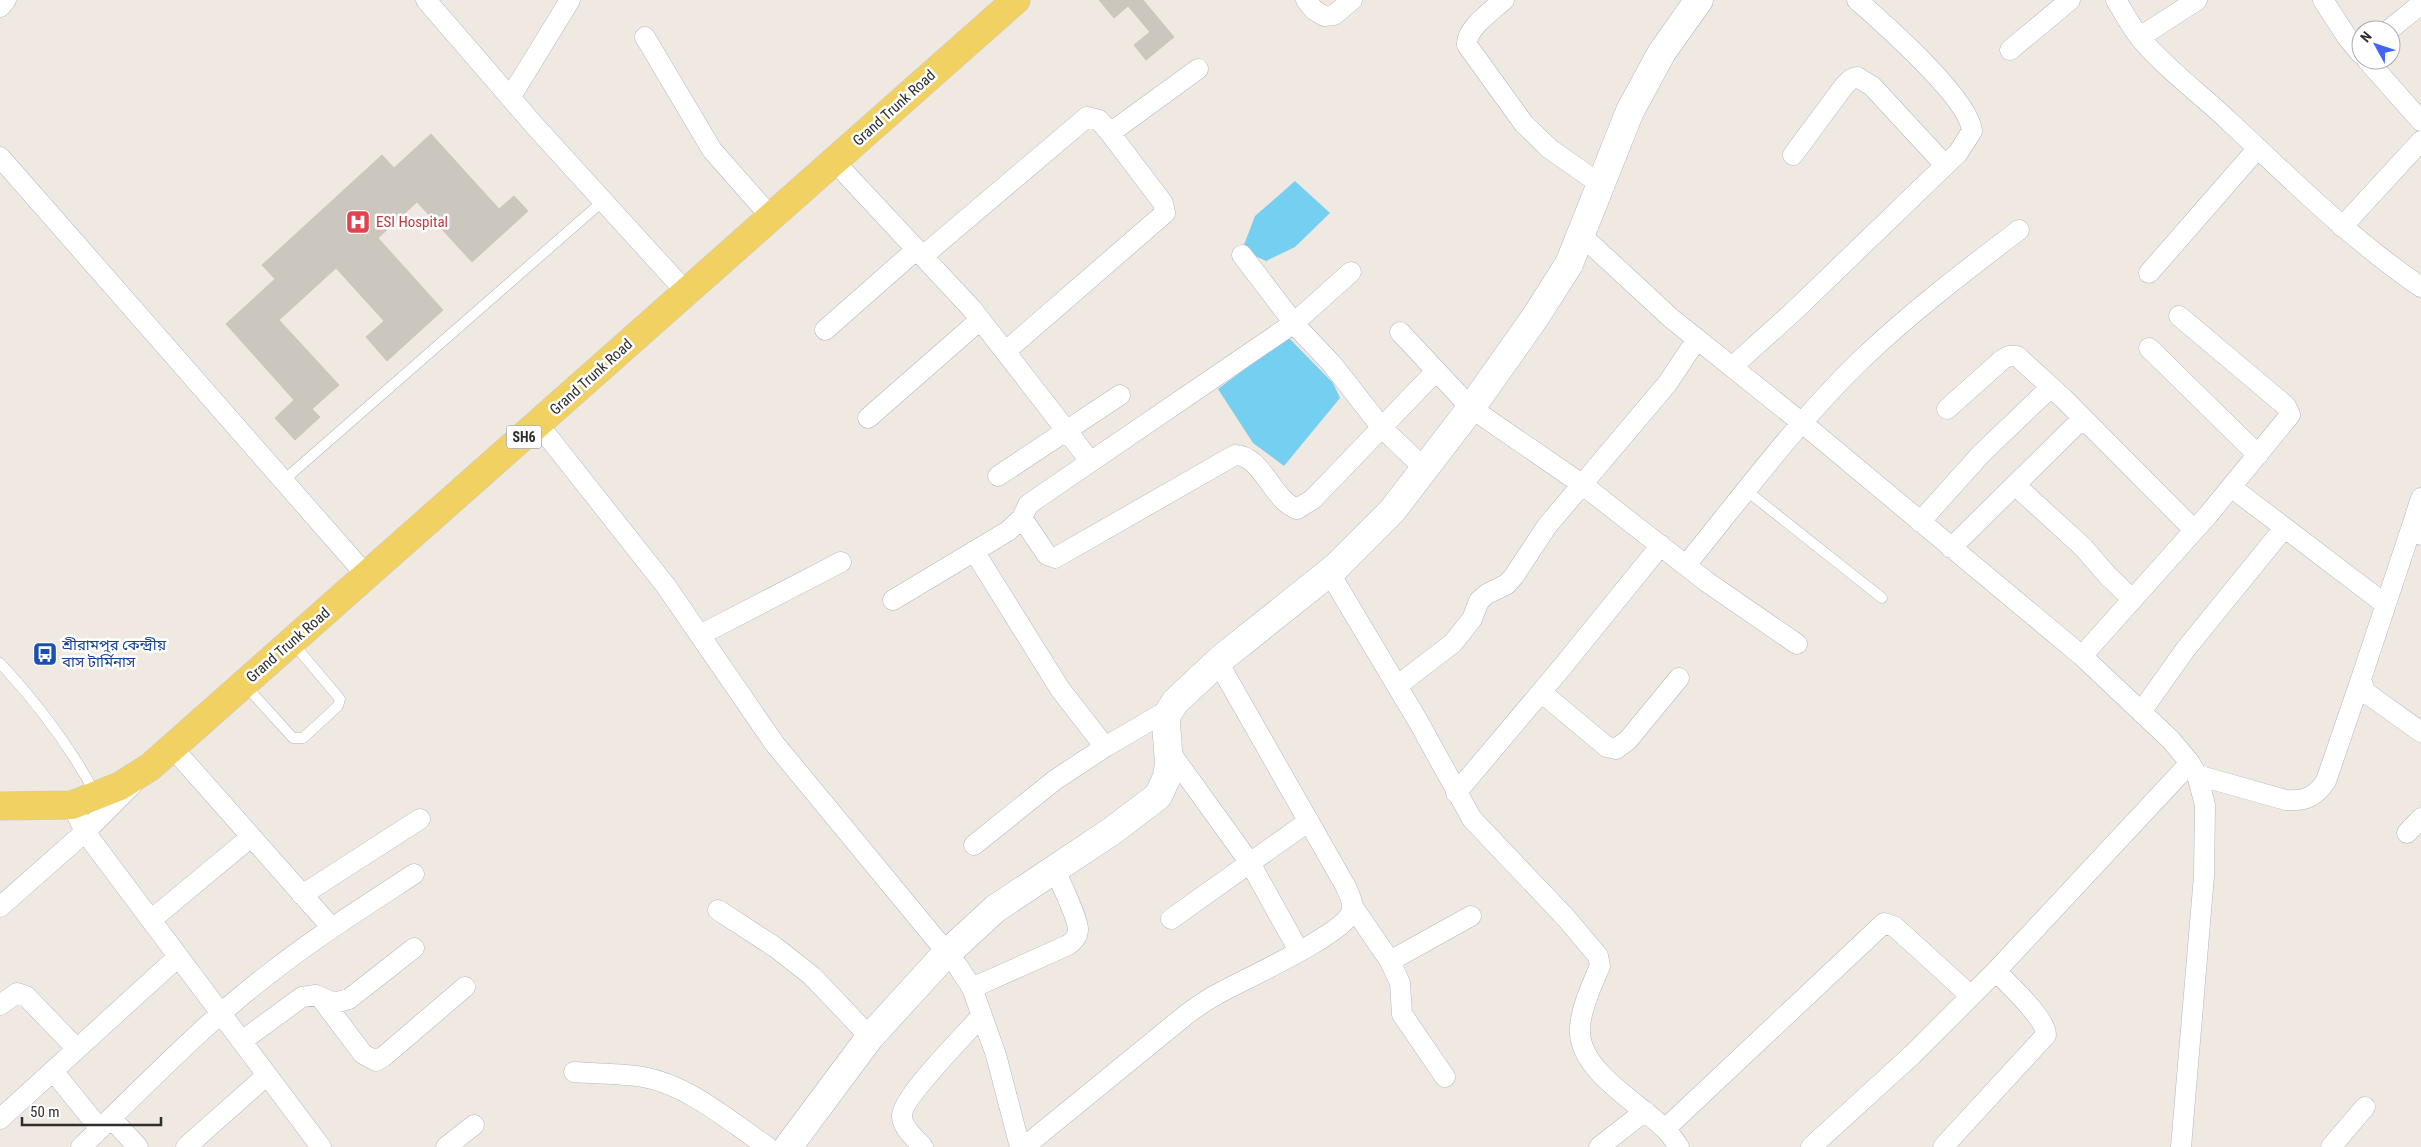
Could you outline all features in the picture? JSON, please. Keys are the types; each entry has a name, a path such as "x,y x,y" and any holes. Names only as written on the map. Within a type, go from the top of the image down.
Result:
{"main road":[{"name":"Grand Trunk Road","path":"0,806 84,800 120,786 150,767 1016,0"}],"street":[{"path":"0,6 6,0"},
{"path":"426,0 510,98 686,292"},
{"path":"510,98 570,0"},
{"path":"1306,0 1314,10 1324,16 1334,15 1352,0"},
{"path":"1504,0 1472,31 1467,40 1467,45 1530,131 1550,149 1600,184"},
{"path":"974,845 1055,780 1105,747 1170,709 1218,662 1330,572 1392,512 1471,408 1570,264 1600,184 1639,94 1662,52 1699,0"},
{"path":"1732,367 1945,165 1970,138 1972,124 1968,115 1953,95 1899,38 1857,0"},
{"path":"2010,50 2070,0"},
{"path":"2116,0 2140,38 2173,72 2342,227 2421,287"},
{"path":"2140,38 2197,0"},
{"path":"2323,0 2351,42"},
{"path":"2398,20 2410,6"},
{"path":"645,37 712,150 771,217"},
{"path":"1110,133 1198,69"},
{"path":"2375,70 2421,121"},
{"path":"1793,155 1844,86 1851,79 1857,77 1872,86 1945,165"},
{"path":"825,330 1087,117 1099,120 1163,203 1165,213 1006,351"},
{"path":"2342,227 2421,141"},
{"path":"2148,273 2258,148"},
{"path":"0,157 366,575"},
{"path":"834,161 920,252 980,320 1090,461"},
{"path":"1686,565 1802,423 1877,345 1952,281 2019,230"},
{"path":"1580,234 1672,319 1802,423 2082,656 2171,740 2194,769 2205,805 2204,876 2181,1147"},
{"path":"1242,255 1294,323 1332,364 1382,428 1425,469"},
{"path":"893,600 1008,531 1022,518 1028,505 1294,323 1350,272"},
{"path":"2082,656 2194,530 2290,415 2288,409 2179,316"},
{"path":"868,418 980,320"},
{"path":"1400,332 1471,408 1583,485 1686,565 1797,644"},
{"path":"1397,686 1453,643 1472,619 1479,601 1487,594 1503,586 1514,576 1547,526 1667,384 1697,339"},
{"path":"2149,348 2258,455"},
{"path":"1947,409 2004,359 2013,354 2052,386 2194,530"},
{"path":"1022,518 1047,555 1054,558 1235,455 1252,460 1284,502 1297,510 1313,500 1436,371"},
{"path":"1920,522 1981,454 2052,386"},
{"path":"998,476 1120,395"},
{"path":"1951,548 2083,418"},
{"path":"538,424 660,578 774,742 870,861 949,953 972,988 982,1015 996,1055 1020,1147"},
{"path":"2015,485 2084,547 2108,576 2132,599"},
{"path":"2231,487 2386,604"},
{"path":"2194,769 2286,800 2308,798 2319,791 2326,781 2386,604 2416,532 2421,498"},
{"path":"2141,712 2185,650 2284,528"},
{"path":"1456,793 1661,545"},
{"path":"974,551 1060,689 1105,747"},
{"path":"700,635 840,562"},
{"path":"1330,572 1472,819 1566,918 1598,956 1600,966 1589,995 1580,1028 1584,1050 1604,1076 1666,1129 1679,1147"},
{"path":"1218,662 1346,887 1353,907 1390,961 1400,983 1402,1014 1445,1077"},
{"path":"1541,692 1607,748 1616,749 1628,740 1679,678"},
{"path":"2361,679 2365,692 2421,732"},
{"path":"788,1147 870,1037 943,957 995,909 1112,831 1158,796 1167,777 1168,748 1166,729 1170,709"},
{"path":"172,747 332,928"},
{"path":"1168,748 1250,863 1299,951"},
{"path":"0,907 85,832 150,767"},
{"path":"1811,1147 1912,1055 2194,769"},
{"path":"84,800 85,832 321,1147"},
{"path":"2407,834 2421,818"},
{"path":"302,895 420,819"},
{"path":"1171,919 1309,821"},
{"path":"150,920 251,837"},
{"path":"972,988 1068,945 1076,939 1078,929 1054,868"},
{"path":"81,1147 222,1013 270,973 332,928 414,874"},
{"path":"1024,1147 1187,1014 1216,995 1273,967 1299,951 1348,918 1353,907"},
{"path":"718,910 774,947 812,976 870,1037"},
{"path":"1390,961 1470,916"},
{"path":"1666,1129 1884,923 1895,927 1971,996"},
{"path":"242,1041 302,997 309,995 320,997 334,1003 348,999 414,948"},
{"path":"0,1119 178,958"},
{"path":"1943,1147 2046,1035 2046,1029 2040,1019 1996,971"},
{"path":"320,997 363,1054 376,1061 383,1058 465,988"},
{"path":"0,1005 17,993 26,996 77,1049"},
{"path":"923,1147 904,1125 901,1118 902,1111 918,1086 982,1015"},
{"path":"53,1071 106,1123 138,1147"},
{"path":"574,1072 644,1077 662,1082 704,1104 768,1147"},
{"path":"186,1147 266,1076"},
{"path":"2331,1147 2365,1107"},
{"path":"1599,1147 1645,1111"},
{"path":"446,1147 474,1124"}],"lane":[{"path":"284,480 603,201"},
{"path":"1747,491 1882,598"},
{"path":"244,683 293,738 303,738 338,706 340,699 292,641"},
{"path":"0,664 57,730 78,761 84,800"}],"water":[{"path":"1295,181 1330,213 1295,247 1266,261 1242,250 1255,216"},
{"path":"1288,337 1333,383 1340,398 1284,466 1253,443 1218,389"}],"building":[{"path":"1099,0 1143,0 1174,37 1146,60 1134,45 1150,32 1128,6 1114,18"},
{"path":"431,134 499,209 514,196 528,211 472,262 417,202 378,238 443,310 387,361 366,337 384,321 336,268 279,320 339,385 312,409 320,417 295,440 275,418 294,400 226,324 275,279 262,265 382,155 394,168"}],"place":[{"name":"ESI Hospital","path":"358,222"},
{"name":"শ্রীরামপুর কেন্দ্রীয় বাস টার্মিনাস","path":"45,654"}]}
